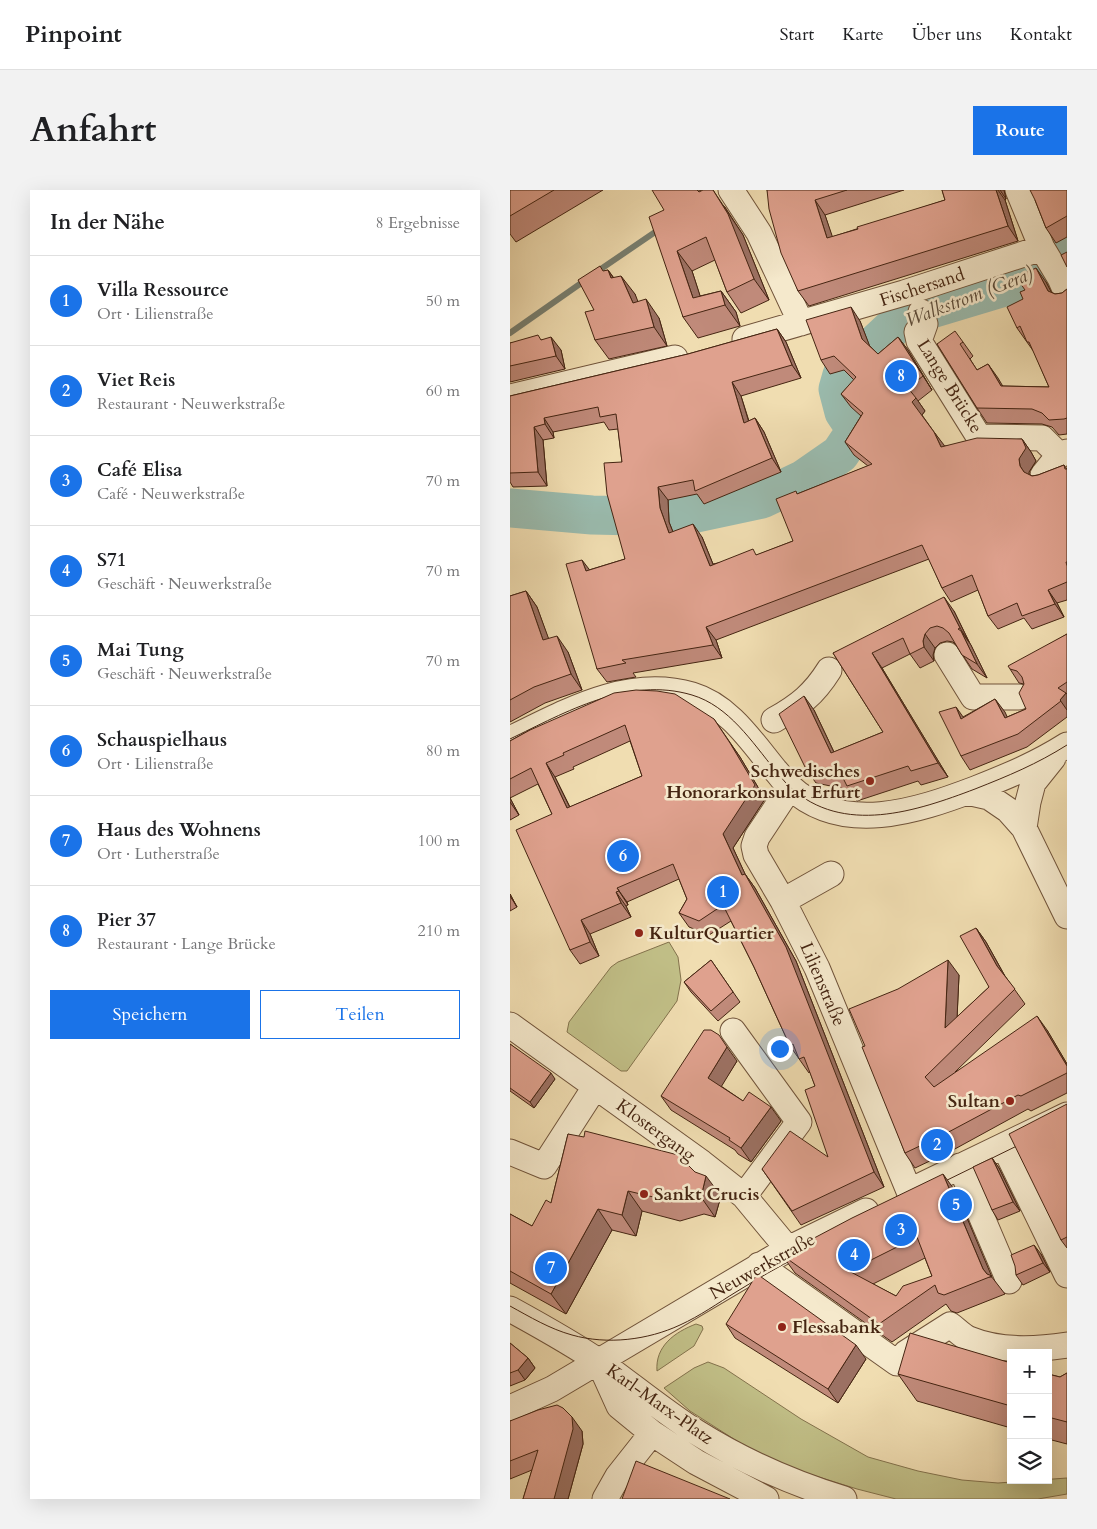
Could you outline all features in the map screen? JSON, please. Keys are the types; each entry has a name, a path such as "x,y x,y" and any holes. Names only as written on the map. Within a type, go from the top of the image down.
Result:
{"street":[{"path":"1018,190 1044,252 1063,286"},
{"path":"736,197 759,233 801,323"},
{"name":"Fischersand","path":"721,346 1044,252"},
{"name":"Lange Brücke","path":"919,328 979,437 1042,438 1063,454"},
{"path":"510,397 695,360"},
{"path":"1042,475 1063,454"},
{"path":"947,655 973,697 1019,697"},
{"path":"774,720 803,702 815,691 830,670"},
{"path":"510,739 604,692 612,695 656,689 693,695 723,711 790,787 810,801 827,809 862,816 881,816 944,801 1025,769 1063,748"},
{"path":"1024,828 1033,783 1063,748"},
{"name":"Lilienstraße","path":"790,787 757,837 754,846 756,855 783,901 817,968 909,1191"},
{"path":"967,792 989,797 1008,810 1024,828 1067,916"},
{"path":"783,901 831,874"},
{"name":"Klostergang","path":"510,1025 744,1196 788,1249"},
{"path":"733,1031 799,1122 744,1196"},
{"path":"510,1152 544,1166 595,1087"},
{"name":"Neuwerkstraße","path":"510,1408 552,1389 788,1249 1067,1115"},
{"path":"1004,1146 1067,1275"},
{"path":"960,1166 1009,1281"},
{"path":"759,1265 897,1363 906,1353 950,1325 968,1338 996,1346 1022,1350 1067,1345"},
{"path":"510,1308 598,1362"},
{"name":"Karl-Marx-Platz","path":"598,1362 619,1406 652,1433 696,1462 766,1499"},
{"name":"Karl-Marx-Platz","path":"598,1362 695,1431 728,1450 764,1469 807,1488 844,1499"},
{"path":"605,1499 618,1476 652,1433"}],"shaded area":[{"path":"669,942 678,957 681,980 677,1001 627,1071 621,1071 567,1032 569,1022 611,967 618,962"},
{"path":"696,1324 702,1326 703,1329 694,1346 657,1371 659,1354 663,1347 681,1331"},
{"path":"708,1362 724,1368 801,1419 868,1457 918,1471 962,1480 1007,1482 1007,1484 1052,1484 1052,1479 1067,1478 1067,1494 1038,1499 896,1499 790,1468 740,1443 690,1411 664,1388 694,1368"}],"building":[{"path":"510,190 554,190 510,216"},
{"path":"652,190 697,190 699,192 713,190 728,214 754,279 727,292 706,237 677,251 693,298 721,291 725,305 683,317 649,217 664,210"},
{"path":"767,190 847,190 815,200 827,238 945,200 942,190 996,190 1008,226 798,291 781,253 769,209"},
{"path":"1030,190 1067,190 1067,216 1046,228"},
{"path":"1067,252 1067,267 1061,255"},
{"path":"600,266 603,271 608,270 611,278 621,276 633,303 646,299 654,327 595,340 585,312 594,310 578,280"},
{"path":"1036,268 1048,291 1055,294 1062,293 1067,289 1067,418 1064,419 1049,420 1042,413 1032,409 977,408 937,344 955,331 963,342 960,344 977,370 988,364 1001,386 1049,387 1029,342 1027,342 1020,326 1017,328 1007,307 1023,299 1020,292 1025,290 1016,277"},
{"path":"851,307 862,339 878,354 898,337 923,376 908,388 916,398 912,402 934,432 941,447 977,438 1022,439 1026,448 1019,459 1020,466 1024,472 1032,476 1064,465 1065,469 1067,469 1067,582 1048,590 1055,604 1022,616 1017,603 988,616 972,575 942,588 922,545 706,627 713,645 622,660 626,663 597,669 566,564 582,560 586,571 625,559 607,494 604,463 622,462 616,414 600,417 598,407 544,418 545,424 534,427 538,472 510,473 510,396 688,354 777,329 792,365 732,382 744,423 755,418 772,458 695,491 693,480 658,487 660,508 669,533 693,524 710,566 753,549 756,555 793,541 776,499 796,491 797,494 872,464 845,442 863,413 841,394 856,377 834,356 821,360 806,320"},
{"path":"538,335 541,340 551,337 556,356 510,366 510,343"},
{"path":"526,591 543,640 557,636 571,674 534,687 510,700 510,596"},
{"path":"944,597 960,628 958,629 961,631 977,664 962,655 949,633 937,626 930,628 925,634 924,647 910,654 903,638 872,653 938,763 911,771 908,766 847,786 842,776 806,769 779,714 804,696 831,753 883,732 833,653"},
{"path":"1067,634 1067,682 1058,688 1066,693 1061,701 1018,734 961,756 939,712 956,707 961,719 995,699 1005,718 1026,709 1019,693 1024,684 1022,677 1017,671 1010,669 1008,666"},
{"path":"636,690 675,694 714,719 755,785 723,834 742,875 745,874 786,947 874,1172 792,1211 762,1169 790,1131 828,1157 805,1090 815,1086 804,1057 799,1059 793,1044 790,1046 723,905 699,921 679,913 687,899 673,864 617,888 619,891 616,892 621,903 581,920 590,942 570,950 516,830 552,814 531,768 510,779 510,741 530,730 614,693","holes":["625,725 642,776 567,808 546,763 564,755 563,753"]},
{"path":"976,928 997,966 1015,989 925,1077 934,1087 1037,1016 1067,1066 1067,1073 1021,1096 1018,1095 905,1153 862,1047 865,1046 849,1009 898,989 948,960 945,1028 989,987 960,936"},
{"path":"711,960 733,992 711,1011 684,982"},
{"path":"704,1030 711,1030 719,1035 727,1047 708,1078 743,1101 749,1092 771,1107 741,1148 729,1140 730,1138 661,1096"},
{"path":"510,1044 551,1073 530,1102 510,1088"},
{"path":"1067,1104 1067,1237 1061,1240 1009,1134"},
{"path":"585,1131 678,1155 695,1172 706,1176 701,1197 690,1194 666,1200 628,1191 622,1215 598,1209 551,1294 510,1271 510,1214 532,1226 546,1200 551,1203 568,1134 584,1137"},
{"path":"992,1158 1013,1202 992,1210 973,1167"},
{"path":"943,1174 983,1269 992,1276 944,1295 938,1293 935,1285 879,1324 782,1255 852,1218","holes":["917,1237 932,1276 903,1286 896,1296 849,1271"]},
{"path":"1034,1245 1043,1263 1016,1275 1011,1255"},
{"path":"757,1274 856,1345 828,1389 726,1324"},
{"path":"910,1333 1007,1362 1007,1405 898,1374"},
{"path":"510,1343 528,1358 518,1370 510,1373"},
{"path":"1067,1373 1067,1422 1052,1418 1052,1375 1060,1377"},
{"path":"557,1405 572,1417 573,1429 554,1499 523,1499 538,1450 510,1461 510,1421"},
{"path":"636,1461 730,1499 622,1499"}],"waterway":[{"path":"595,273 661,228"},
{"name":"Walkstrom (Gera)","path":"510,508 592,515 678,517 762,499 804,479 840,454 856,430 844,412 838,389 842,375 901,320 921,312 1014,284 1067,255"},
{"path":"510,333 587,279"}],"tram line":[{"path":"510,739 575,708 621,693 644,690 668,690 692,695 717,707 739,726 790,787 811,802 833,811 857,815 881,815 929,805 1022,769 1067,745"},
{"path":"935,1186 1027,1141"},
{"path":"510,1306 548,1326 572,1335 599,1340 641,1337 668,1330 702,1314 799,1256"}],"place":[{"name":"Pier 37","path":"901,376"},
{"name":"Schwedisches Honorarkonsulat Erfurt","path":"870,781"},
{"name":"Schauspielhaus","path":"623,856"},
{"name":"Villa Ressource","path":"723,892"},
{"name":"KulturQuartier","path":"639,933"},
{"name":"Sultan","path":"1010,1101"},
{"name":"Viet Reis","path":"937,1145"},
{"name":"Sankt Crucis","path":"644,1194"},
{"name":"Mai Tung","path":"956,1205"},
{"name":"Café Elisa","path":"901,1230"},
{"name":"S71","path":"854,1255"},
{"name":"Haus des Wohnens","path":"551,1268"},
{"name":"Flessabank","path":"782,1327"}]}
